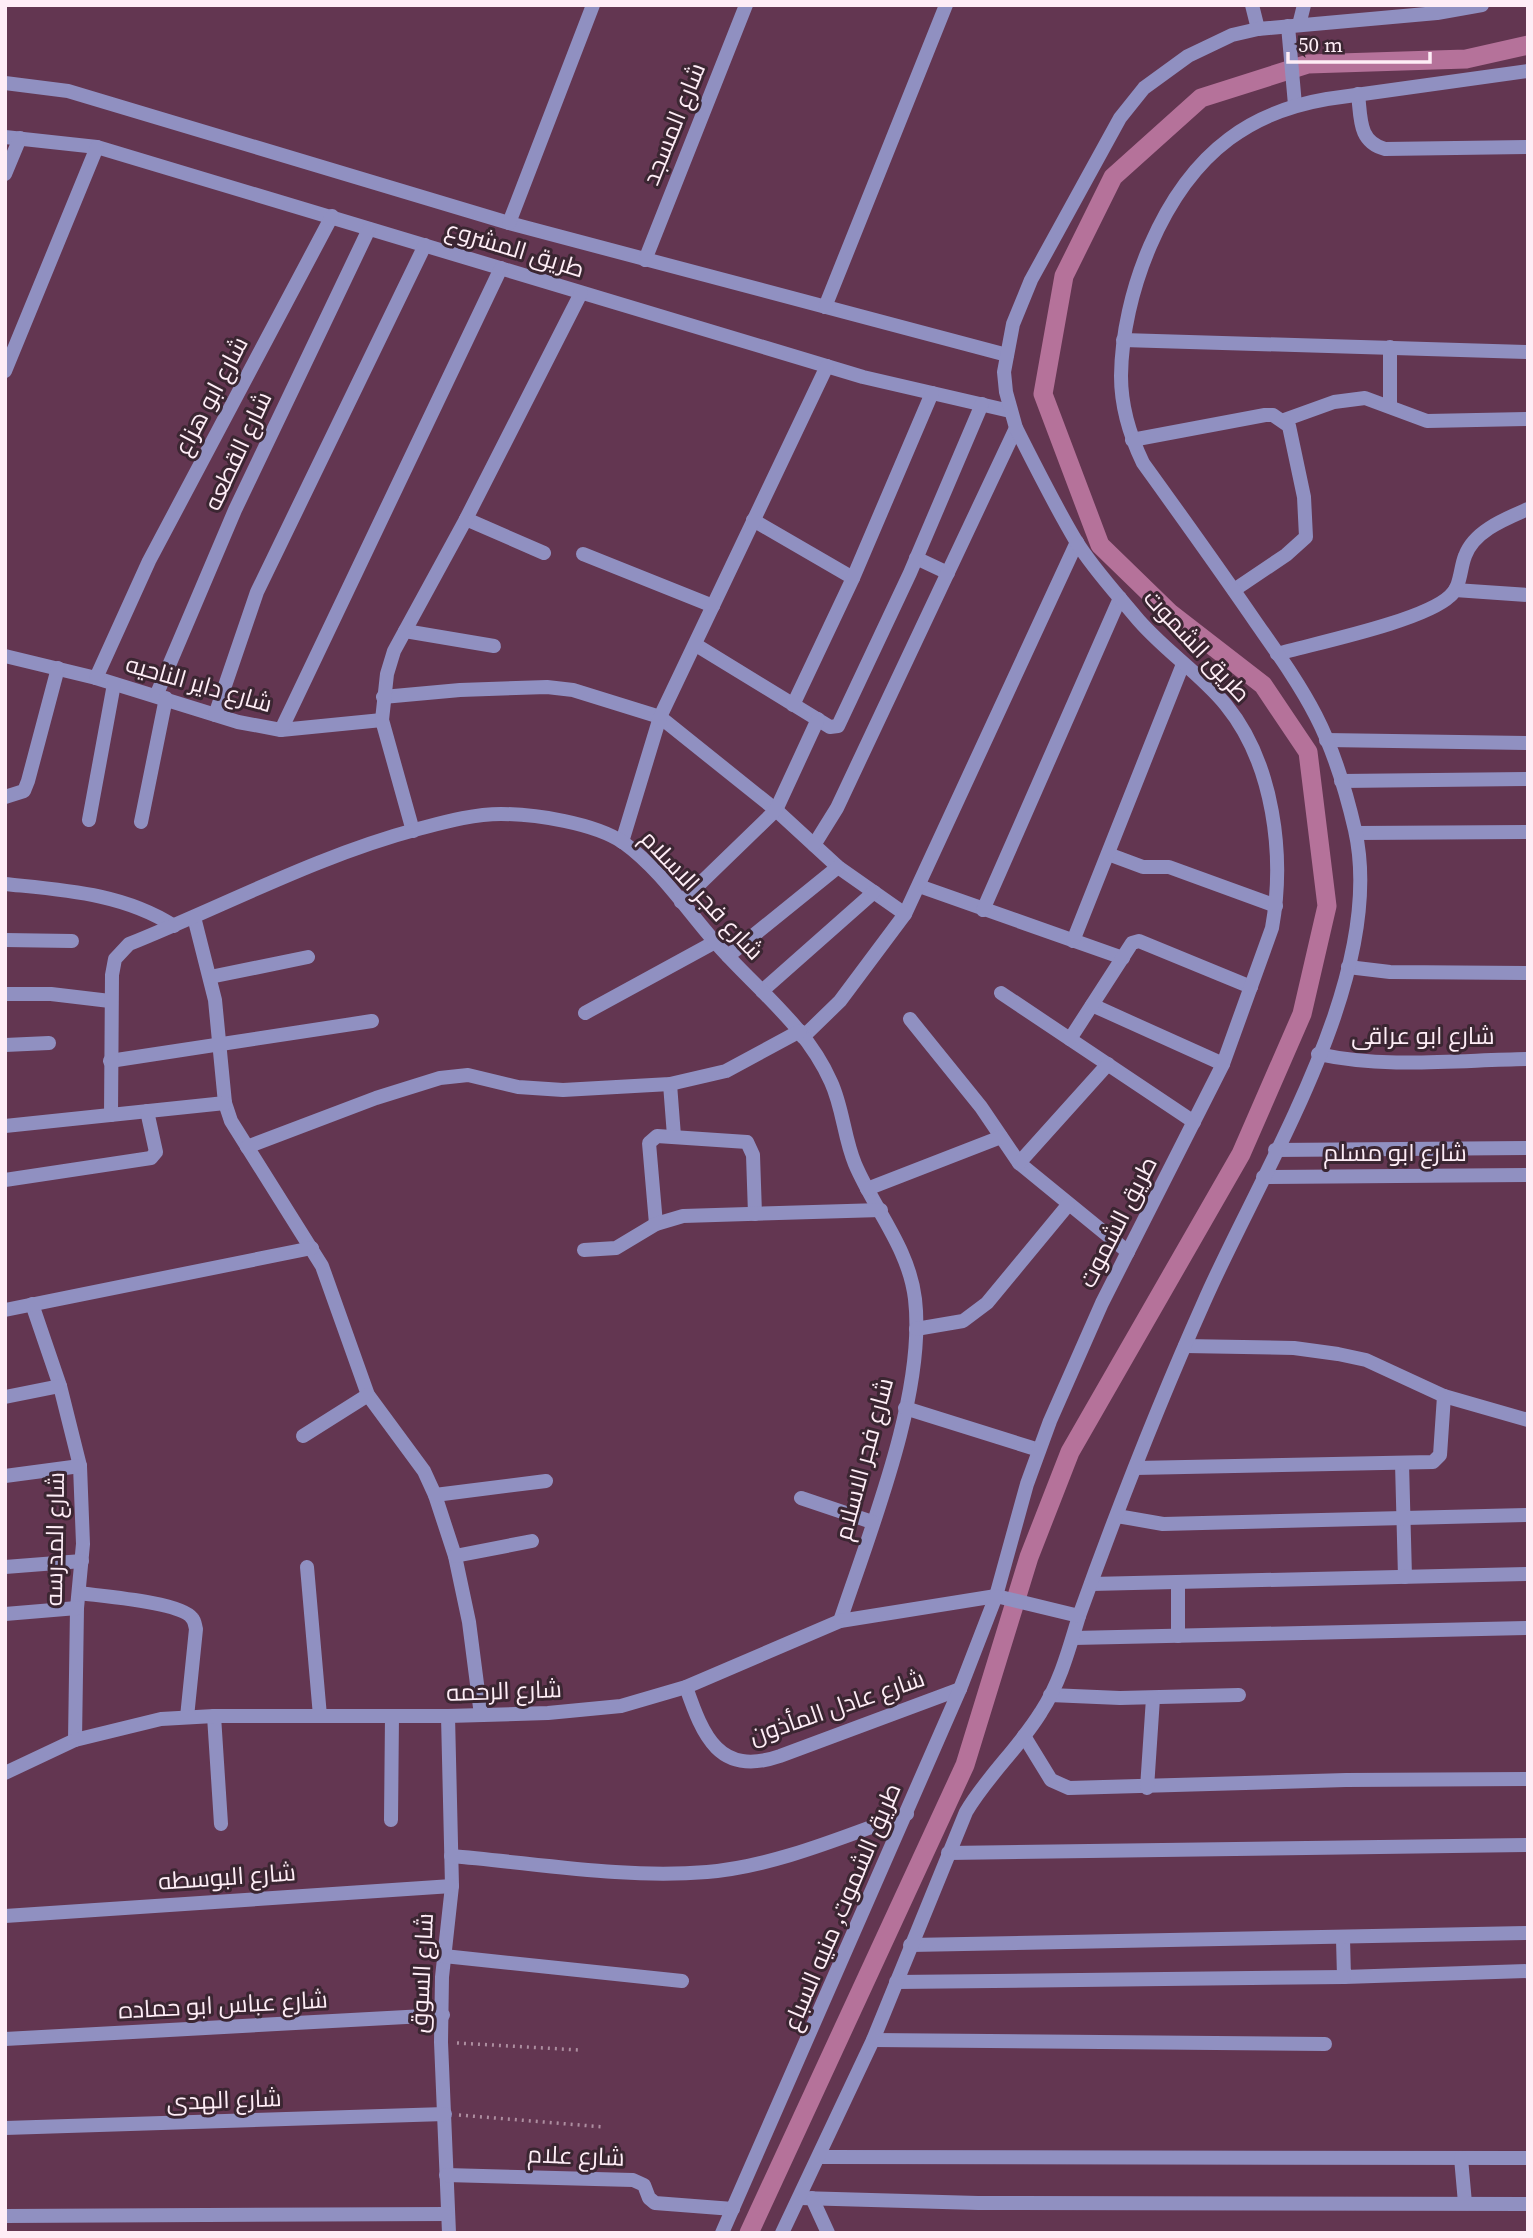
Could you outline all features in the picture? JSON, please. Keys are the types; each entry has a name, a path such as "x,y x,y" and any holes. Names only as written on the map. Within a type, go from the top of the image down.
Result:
{"street":[{"path":"509,223 593,5"},
{"name":"شارع المسجد","path":"645,260 746,5"},
{"path":"825,307 946,5"},
{"path":"1252,5 1258,29"},
{"path":"1295,105 1290,45 1293,25 1304,5"},
{"name":"طريق الشموت","path":"1002,1597 1039,1450 1102,1303 1223,1064 1272,928 1276,906 1273,828 1259,768 1227,706 1120,598 1077,542 1016,428 1010,411 1004,372 1013,324 1031,279 1119,118 1144,88 1188,55 1232,35 1258,29 1437,13 1482,5"},
{"path":"782,2233 806,2198 818,2157 873,2040 948,1853 978,1791 1024,1736 1050,1695 1116,1516 1185,1346 1318,1054 1348,967 1358,923 1356,833 1326,740 1310,706 1277,654 1143,463 1132,440 1121,378 1123,340 1146,254 1173,199 1199,164 1229,138 1264,118 1295,105 1528,71"},
{"name":"طريق المشروع","path":"5,83 68,91 509,223 1007,355"},
{"path":"1358,94 1362,129 1367,141 1374,146 1385,149 1528,147"},
{"path":"5,174 13,137"},
{"name":"طريق المشروع","path":"13,137 97,147 827,366 1010,411"},
{"path":"5,370 97,147"},
{"name":"شارع ابو هزاع","path":"96,678 131,599 332,216"},
{"name":"شارع القطعه","path":"141,822 161,697 235,510 369,229"},
{"path":"215,715 239,638 257,592 425,246"},
{"path":"282,730 501,268"},
{"path":"414,831 382,720 383,697 394,651 466,519 581,293"},
{"path":"1123,340 1528,352"},
{"path":"1390,347 1390,405"},
{"path":"622,842 660,717 827,366"},
{"path":"793,705 853,578 932,393"},
{"path":"1132,440 1265,415 1284,420 1347,398 1365,398 1390,405 1427,421 1528,419"},
{"path":"696,645 834,727 842,720 982,404"},
{"path":"1234,590 1286,555 1306,537 1304,497 1291,434 1284,420"},
{"path":"814,845 836,807 1016,428"},
{"path":"1277,654 1411,616 1433,607 1455,590 1465,555 1477,538 1493,525 1528,509"},
{"path":"466,519 544,553"},
{"path":"753,520 853,578"},
{"path":"247,1147 376,1098 457,1075 518,1087 563,1090 670,1084 726,1071 801,1034 840,1001 905,914 1077,542"},
{"path":"583,554 713,607"},
{"path":"916,558 948,573"},
{"path":"1455,590 1528,595"},
{"path":"983,910 1120,598"},
{"path":"405,631 494,646"},
{"name":"شارع داير الناحيه","path":"5,656 96,678 215,715 282,730 382,720"},
{"path":"1073,941 1183,664"},
{"path":"5,797 24,790 29,780 58,668"},
{"path":"89,820 114,684"},
{"path":"383,697 481,688 547,687 573,690 660,717 776,810 838,867 905,914"},
{"path":"681,902 776,810 818,719"},
{"path":"1326,740 1528,743"},
{"path":"1341,781 1528,779"},
{"name":"شارع فجر الاسلام","path":"111,1115 110,1001 115,959 120,950 299,869 414,831 478,815 501,814 558,820 622,842 681,902 801,1034 832,1084 854,1163 881,1210 912,1288 916,1329 905,1408 840,1621"},
{"path":"1356,833 1528,832"},
{"path":"1108,854 1143,867 1169,867 1276,906"},
{"path":"728,956 838,867"},
{"path":"5,884 73,891 122,902 145,909 174,926"},
{"path":"919,886 1123,958"},
{"path":"762,991 874,892"},
{"path":"194,917 210,977 220,1043 225,1103 231,1121 322,1266 368,1395 424,1471 435,1495 455,1556 469,1622 481,1715"},
{"path":"5,940 72,942"},
{"path":"586,1013 715,942"},
{"path":"1070,1039 1132,943 1146,942 1251,987"},
{"path":"210,977 308,957"},
{"path":"1348,967 1390,972 1528,973"},
{"path":"5,993 51,994 110,1001"},
{"path":"1001,993 1194,1122"},
{"path":"1092,1005 1223,1064"},
{"path":"910,1019 1019,1163 1128,1252"},
{"path":"110,1061 372,1021"},
{"path":"5,1045 49,1043"},
{"name":"شارع ابو عراقى","path":"1318,1054 1339,1058 1402,1061 1528,1059"},
{"path":"1019,1163 1108,1064"},
{"path":"670,1084 674,1136"},
{"path":"5,1126 225,1103"},
{"path":"5,1180 151,1158 156,1152 147,1111"},
{"path":"656,1224 649,1143 657,1136 747,1142 753,1155 755,1214"},
{"path":"867,1189 1000,1137"},
{"path":"1275,1150 1528,1147"},
{"name":"شارع ابو مسلم","path":"1263,1177 1528,1175"},
{"path":"916,1329 963,1321 987,1303 1068,1205"},
{"path":"584,1250 616,1248 656,1224 683,1216 881,1210"},
{"path":"5,1310 312,1248"},
{"name":"شارع المدرسه","path":"32,1304 60,1386 80,1466 82,1561 77,1608 75,1740"},
{"path":"1185,1346 1294,1348 1366,1360 1444,1396 1528,1420"},
{"path":"5,1397 60,1386"},
{"path":"303,1436 368,1395"},
{"path":"1135,1468 1438,1460 1444,1396"},
{"path":"905,1408 1039,1450"},
{"path":"1402,1463 1405,1577"},
{"path":"5,1476 80,1466"},
{"path":"435,1495 546,1481"},
{"path":"801,1498 872,1522"},
{"path":"1116,1516 1163,1524 1528,1515"},
{"path":"455,1556 532,1541"},
{"path":"5,1567 82,1561"},
{"path":"307,1567 320,1716"},
{"path":"1091,1584 1528,1574"},
{"path":"1178,1582 1178,1636"},
{"path":"79,1593 165,1607 182,1611 192,1618 196,1629 187,1717"},
{"path":"1002,1597 1079,1616"},
{"name":"شارع الرحمه","path":"5,1773 75,1740 136,1724 187,1717 448,1717 548,1713 621,1706 686,1687 840,1621 1002,1597"},
{"name":"طريق الشموت, منيه السباع","path":"722,2233 1002,1597"},
{"path":"5,1614 77,1608"},
{"path":"1073,1638 1528,1628"},
{"name":"شارع عادل المأذون","path":"686,1687 707,1740 719,1751 749,1763 780,1756 960,1689"},
{"path":"1050,1695 1153,1698 1240,1695"},
{"path":"1147,1788 1153,1698"},
{"path":"214,1716 221,1824"},
{"path":"391,1820 392,1716"},
{"name":"شارع السوق","path":"448,1717 452,1886 444,1956 441,2042 449,2233"},
{"path":"1024,1736 1058,1786 1090,1790 1346,1780 1528,1779"},
{"path":"451,1856 646,1874 709,1872 771,1861 906,1814"},
{"path":"948,1853 1528,1845"},
{"name":"شارع البوسطه","path":"5,1916 452,1886"},
{"path":"911,1945 1528,1933"},
{"path":"1343,1938 1344,1977"},
{"path":"444,1956 681,1981"},
{"path":"896,1982 1344,1977 1528,1971"},
{"name":"شارع عباس ابو حماده","path":"5,2039 443,2015"},
{"path":"873,2040 1325,2044"},
{"name":"شارع الهدى","path":"5,2127 445,2114"},
{"path":"818,2157 1528,2158"},
{"path":"1461,2158 1465,2203"},
{"name":"شارع علام","path":"446,2175 628,2179 644,2185 649,2199 654,2203 733,2209"},
{"path":"806,2198 978,2203 1528,2204"},
{"path":"806,2198 828,2233"},
{"path":"5,2216 447,2214"}],"path":[{"path":"441,2042 579,2050"},
{"path":"445,2114 604,2127"}],"waterway":[{"path":"749,2233 965,1765 1029,1557 1070,1452 1241,1154 1302,1014 1327,906 1308,752 1263,685 1170,613 1100,545 1043,394 1064,276 1113,177 1201,98 1308,64 1466,59 1528,45"}]}
